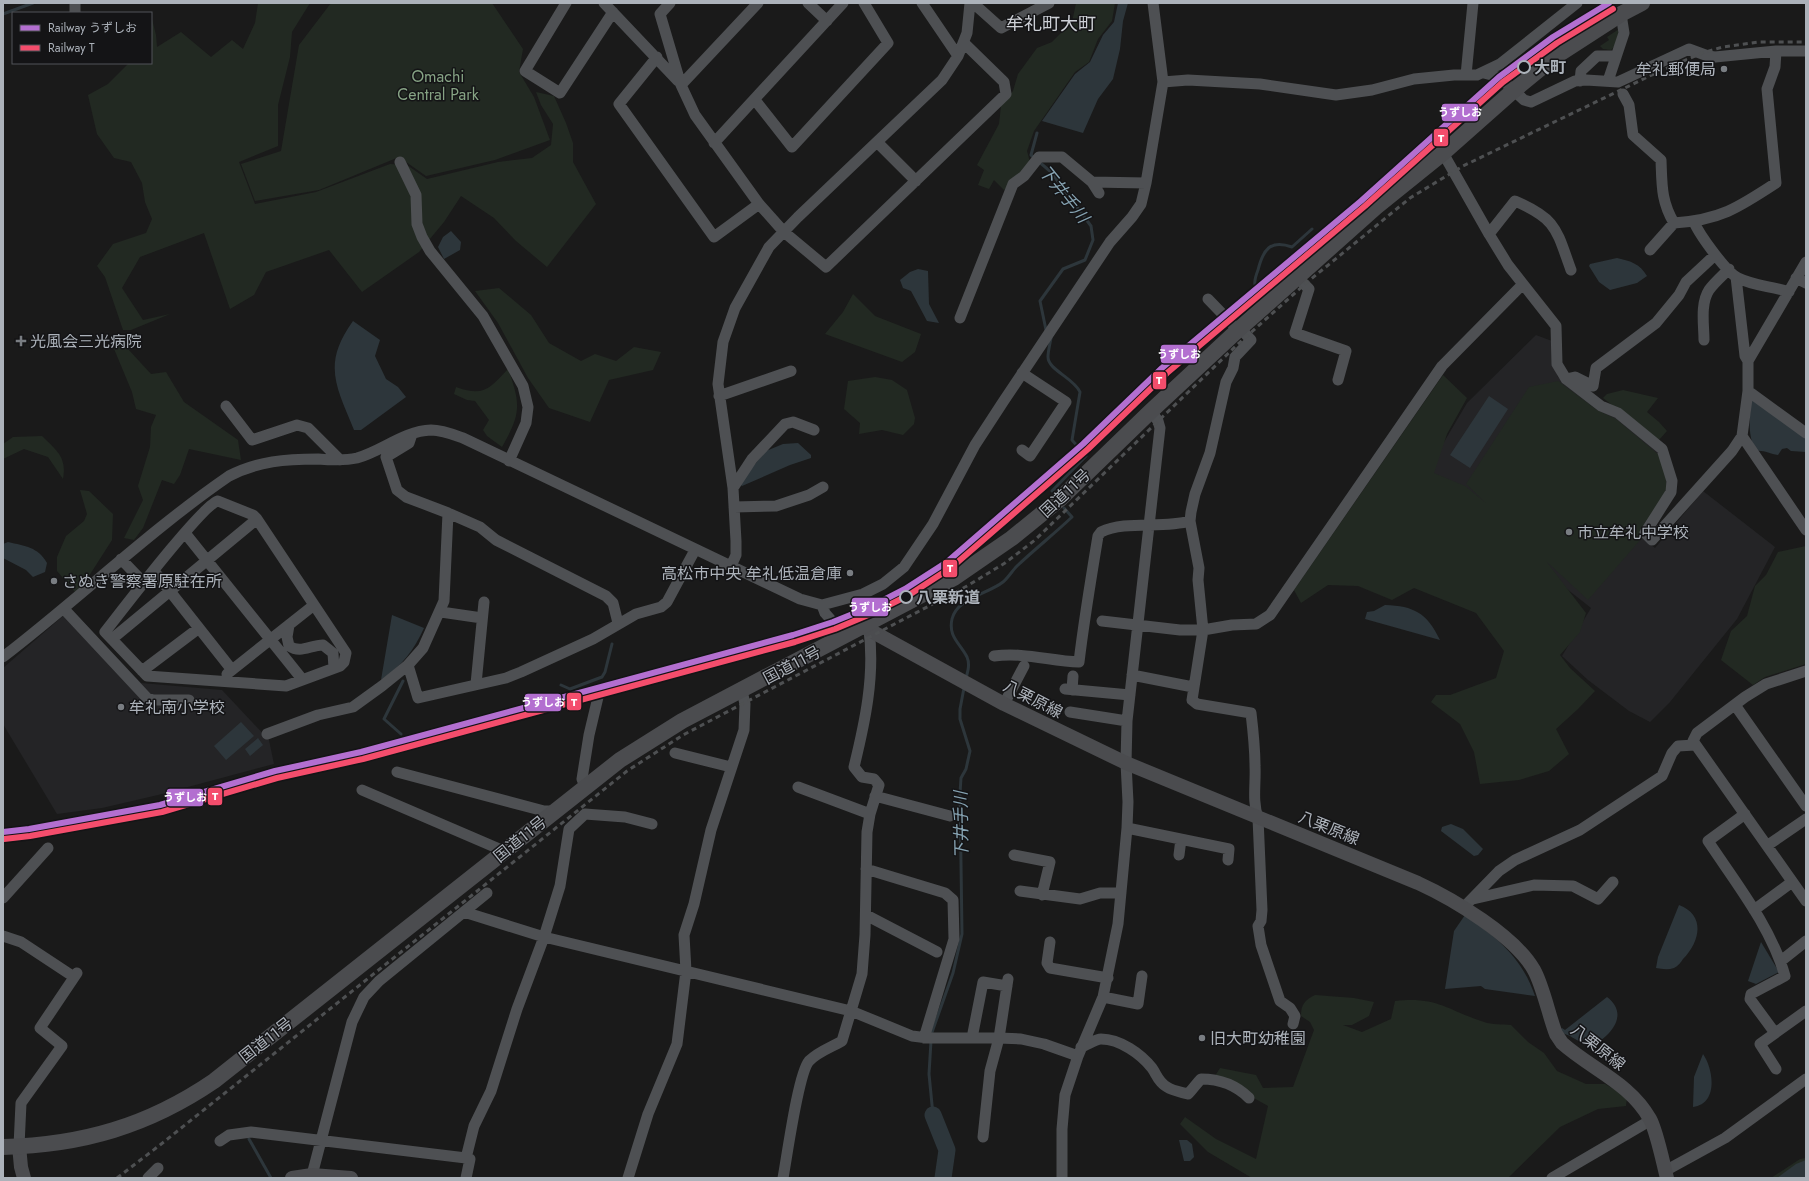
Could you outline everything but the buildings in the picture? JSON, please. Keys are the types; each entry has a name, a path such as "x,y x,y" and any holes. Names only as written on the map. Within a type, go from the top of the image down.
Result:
{"highway":[{"name":"国道11号","path":"3,1147 62,1142 101,1135 159,1114 188,1099 214,1081 585,786 650,740 682,721 845,636 866,629 954,578 1012,538 1060,499 1239,329 1376,207 1553,58 1630,8"}],"main road":[{"name":"八栗原線","path":"866,629 1004,704 1126,763 1467,903 1486,922 1526,956 1536,972 1556,1034 1562,1043 1625,1089 1651,1120 1666,1175"},
{"path":"19,1146 20,1167 24,1178"},
{"path":"292,1178 312,1175 350,1178"}],"street":[{"path":"566,3 525,71 560,93 613,12"},
{"path":"604,3 657,57 681,84"},
{"path":"670,3 660,14 681,84 695,116 759,204 784,232 826,267 1006,94 1004,82 964,43"},
{"path":"681,84 758,3"},
{"path":"808,3 827,21"},
{"path":"714,143 843,3"},
{"path":"755,100 792,147 888,43 864,3"},
{"path":"922,3 958,56"},
{"path":"971,3 1001,28 1049,3"},
{"path":"731,566 736,555 733,488 719,396 719,362 723,342 729,324 751,277 769,247 942,80 958,56 964,43 967,33 971,3"},
{"path":"3,657 64,609 121,559 209,490 244,469 282,460 340,460 356,458 396,440 412,434 430,430 446,432 793,596 822,605 863,594 883,584 904,567 933,524 975,445 1110,242 1140,204 1146,183 1163,82 1153,3"},
{"path":"1466,75 1473,3"},
{"path":"1484,73 1500,64 1577,3"},
{"path":"1608,81 1624,33 1630,8"},
{"path":"1163,82 1188,80 1260,84 1336,95 1372,90 1414,79 1484,73 1499,77 1524,100 1531,102 1568,84 1580,81 1618,82 1689,49 1715,57 1776,51 1806,51"},
{"path":"1650,250 1674,223 1707,220 1726,213 1747,203 1776,183 1768,89 1775,67 1776,51"},
{"path":"1580,81 1581,71 1597,56 1616,56"},
{"path":"657,57 619,104 714,237 759,204"},
{"path":"1622,94 1629,105 1633,135 1661,160 1662,195 1666,209 1674,223"},
{"path":"877,142 916,180"},
{"path":"1443,152 1489,234 1522,285 1556,326 1557,364 1566,379 1601,406 1618,413 1662,449 1672,482 1672,492 1645,533 1652,540 1732,452 1742,436 1748,390 1748,361 1745,356 1732,273"},
{"path":"960,318 1013,184 1024,176 1037,160 1062,157 1092,182 1099,193"},
{"path":"400,162 416,195 417,224 422,237 430,251 484,316 523,386 528,407 526,423 509,461"},
{"path":"1092,182 1146,183"},
{"path":"1489,234 1515,201 1545,216 1552,224 1558,235 1570,270"},
{"path":"1694,222 1697,230 1715,255 1732,273 1760,286 1778,288 1789,292"},
{"path":"1566,379 1576,377 1593,386 1596,368 1656,323 1679,295 1686,282 1715,255"},
{"path":"1748,361 1789,292 1801,281 1806,262"},
{"path":"1704,340 1704,305 1706,296 1710,289 1732,273"},
{"path":"1297,277 1309,289 1295,333 1346,351 1338,380"},
{"path":"1102,621 1180,630 1204,630 1232,625 1256,624 1270,615 1442,366 1522,285"},
{"path":"1208,299 1250,340 1235,357 1233,368 1226,382 1210,453 1195,494 1190,521 1199,568 1198,580 1204,630 1193,687 1194,702 1251,712 1255,755 1253,788 1255,810 1258,818 1262,910 1261,921 1258,926 1261,945 1280,1001 1290,1008 1295,1016 1292,1024"},
{"path":"719,396 791,371"},
{"path":"1022,373 1066,402 1030,456 1022,450"},
{"path":"1748,390 1806,433"},
{"path":"226,406 252,440 297,425 308,428 340,460"},
{"path":"1062,1178 1062,1129 1066,1095 1080,1052 1103,997 1118,924 1127,828 1128,802 1126,763 1130,695 1160,428 1158,421 1151,411"},
{"path":"733,488 752,459 785,424 793,422 814,430"},
{"path":"412,434 409,443 386,457 398,490 406,496 480,527 496,540 606,596 613,602 618,623"},
{"path":"1742,436 1806,530"},
{"path":"734,507 776,506 809,495 822,487"},
{"path":"218,501 253,515 346,653 344,662 334,668 286,686 148,676 105,632 185,533 209,506 218,501"},
{"path":"267,734 318,715 353,707 408,665 423,648 444,600 448,513"},
{"path":"112,639 257,519"},
{"path":"994,656 1007,654 1032,655 1055,660 1079,662 1089,601 1090,581 1098,536 1101,532 1106,529 1149,525 1176,525 1190,521"},
{"path":"185,533 302,679"},
{"path":"408,665 418,698 521,672 593,639 618,623 644,610 661,607 667,602 695,550"},
{"path":"121,559 144,583"},
{"path":"154,572 232,670"},
{"path":"476,684 484,602"},
{"path":"217,682 314,605"},
{"path":"822,605 825,613 845,636"},
{"path":"64,609 147,698 153,700 189,700"},
{"path":"440,612 482,618"},
{"path":"289,625 287,637 289,646 301,650 316,645 323,645 333,653 334,668"},
{"path":"142,671 199,628"},
{"path":"783,1178 798,1092 808,1063 822,1050 842,1041 862,974 866,915 867,832 870,814 879,785 874,779 862,777 854,767 866,717 869,695 870,646 866,629"},
{"path":"1004,704 1024,666"},
{"path":"1806,671 1766,684 1697,733 1693,741 1768,845 1806,901"},
{"path":"1073,676 1068,690 1130,695"},
{"path":"1132,676 1193,687"},
{"path":"628,1178 648,1114 677,1044 686,971 684,935 694,904 711,830 744,730 745,704 742,691"},
{"path":"585,786 582,779 589,735 599,693"},
{"path":"1735,705 1806,806"},
{"path":"1070,712 1128,721"},
{"path":"1467,903 1499,871 1514,860 1580,830 1662,776 1672,753 1678,746 1695,745"},
{"path":"675,753 731,767"},
{"path":"398,772 544,811 554,811"},
{"path":"798,787 870,814"},
{"path":"362,790 504,851"},
{"path":"875,796 950,816"},
{"path":"466,1158 474,1126 491,1091 517,1009 544,937 560,886 569,829 585,814 625,817 652,824"},
{"path":"1745,814 1708,841 1754,910 1781,961 1785,976 1751,994 1750,999 1775,1033"},
{"path":"1768,845 1806,819"},
{"path":"1127,828 1229,849 1228,860"},
{"path":"1179,855 1181,839"},
{"path":"3,898 48,848"},
{"path":"1014,855 1050,862 1042,895"},
{"path":"866,868 945,893 953,900 954,939 926,1038"},
{"path":"1467,903 1534,885 1573,886 1598,899 1613,882"},
{"path":"1754,910 1792,882"},
{"path":"1020,891 1080,899 1100,893 1121,893"},
{"path":"312,1175 352,1022 364,997 379,981 487,893"},
{"path":"464,912 544,937 851,1011 912,1036 941,1039 999,1038 1044,1044 1080,1052 1100,1038 1119,1043 1132,1050 1152,1068 1159,1081 1167,1087 1188,1094 1194,1089 1195,1084 1201,1079 1211,1079 1239,1088 1249,1098"},
{"path":"866,915 937,952"},
{"path":"3,936 21,942 76,975 40,1028 62,1046 21,1103 19,1146"},
{"path":"1781,961 1806,941"},
{"path":"1050,942 1047,963 1050,968 1108,978"},
{"path":"1103,997 1138,1004 1142,976"},
{"path":"972,1038 983,982 1007,983 999,1038 990,1071 983,1137"},
{"path":"1776,1069 1760,1044 1806,1011"},
{"path":"1666,1175 1725,1138 1806,1079"},
{"path":"1552,1178 1651,1120"},
{"path":"220,1141 229,1135 250,1132 466,1158 470,1160 466,1178"},
{"path":"148,1178 158,1168"}],"shaded area":[{"path":"1118,3 1128,3 1123,21 1120,49 1113,79 1098,99 1083,133 1042,121 1075,74 1090,62 1103,35 1114,22"},
{"path":"451,231 461,242 460,250 444,259 438,247 443,237"},
{"path":"1617,258 1627,260 1635,264 1647,276 1637,283 1610,290 1599,282 1589,266 1590,264"},
{"path":"918,269 928,271 929,304 939,323 927,321 911,291 903,288 900,280 910,272"},
{"path":"353,321 380,340 375,356 386,379 398,387 406,397 361,430 354,430 342,400 335,375 335,363 338,350 343,336"},
{"name":"市立牟礼中学校","path":"1536,335 1552,341 1554,367 1558,377 1598,409 1617,417 1660,453 1669,488 1642,538 1655,548 1703,491 1775,547 1737,619 1670,702 1650,722 1629,711 1588,680 1562,656 1591,608 1424,476 1467,403"},
{"path":"1489,396 1508,409 1470,468 1450,455"},
{"path":"1754,400 1806,435 1806,452 1791,451 1787,448 1782,449 1778,455 1756,451 1750,433 1751,401"},
{"path":"798,443 811,455 811,458 790,465 742,486 739,483 766,451 783,444"},
{"path":"8,542 30,548 40,554 47,563 45,572 33,577 26,570 3,558 3,544"},
{"path":"1385,605 1412,609 1425,617 1440,640 1365,619 1367,612 1374,611"},
{"name":"牟礼南小学校","path":"71,609 141,683 222,690 269,740 274,764 158,795 102,808 57,814 3,724 3,668"},
{"path":"392,615 424,628 407,657 381,680"},
{"path":"241,722 254,736 226,760 214,746"},
{"path":"258,738 263,745 250,756 245,749"},
{"path":"1451,824 1463,829 1483,849 1478,855 1474,856 1441,831 1442,827"},
{"path":"1679,905 1688,909 1697,922 1698,929 1696,937 1689,952 1677,966 1670,969 1656,968 1658,957"},
{"path":"1465,915 1498,940 1516,959 1530,982 1535,996 1485,989 1481,986 1445,989 1454,931"},
{"path":"1761,942 1779,972 1756,984 1748,981"},
{"path":"1607,997 1615,1006 1617,1016 1614,1027 1600,1041 1593,1044 1584,1043 1564,1034 1560,1030 1562,1028 1565,1030"},
{"path":"1703,1054 1710,1069 1712,1085 1707,1100 1701,1105 1693,1107 1694,1077"},
{"path":"1179,1140 1187,1140 1192,1144 1194,1157 1190,1161 1184,1161"},
{"path":"1806,1160 1806,1178 1777,1178 1796,1164"}],"green space":[{"path":"258,3 310,3 292,32 290,57 278,105 278,146 239,162 255,204 316,192 390,164 407,165 427,179 498,162 532,158 551,145 553,124 541,105 536,92 554,96 573,143 573,162 596,204 547,267 516,241 494,218 461,196 444,222 419,252 362,292 329,250 266,272 254,295 230,309 204,233 140,257 122,288 143,320 170,314 131,330 123,330 105,277 97,266 113,244 146,233 152,219 145,202 142,183 131,162 114,158 97,134 88,95 108,84 128,64 152,64 152,19 157,47 181,32 211,57 232,40 243,49 255,23"},
{"name":"Omachi Central Park","path":"331,3 492,3 523,49 519,72 534,97 550,140 495,160 426,176 399,157 319,190 255,201 241,164 281,151 299,45"},
{"path":"1076,3 1115,3 1112,21 1098,39 1089,62 1075,72 1034,131 1027,151 1030,162 1021,176 1004,190 994,180 989,189 978,185 984,170 977,165 999,124 1001,106 1013,91 1018,74 1037,48 1052,42 1072,22"},
{"path":"1619,29 1616,45 1611,50 1603,49 1600,46 1609,40 1607,37"},
{"path":"499,288 531,315 549,343 581,361 595,354 616,361 634,347 661,352 653,370 609,380 590,422 549,408 528,378 498,323 475,291"},
{"path":"853,294 875,316 921,334 915,352 902,362 825,334 843,312"},
{"path":"122,340 128,349 151,374 166,372 184,402 238,440 241,460 189,449 180,475 174,484 162,480 143,528 134,540 124,538 143,500 138,486 150,447 151,427 156,415 136,409 132,392 112,344"},
{"path":"508,369 515,391 517,409 513,426 502,447 487,436 483,430 489,420 475,401 467,400 454,394 456,387 473,391 485,389 496,382"},
{"path":"1443,375 1467,398 1447,434 1434,473 1465,486 1486,503 1466,484 1529,387 1558,381 1597,410 1616,419 1659,455 1666,474 1666,489 1662,498 1644,524 1641,539 1588,600 1546,561 1586,613 1580,632 1560,655 1570,668 1595,691 1556,729 1569,754 1549,771 1519,780 1480,784 1474,752 1460,724 1431,702 1436,695 1450,695 1496,678 1504,651 1476,613 1414,588 1392,600 1358,586 1328,585 1301,603 1294,590"},
{"path":"875,377 892,380 907,390 915,418 914,424 903,435 882,430 859,434 860,423 844,409 848,381"},
{"path":"1623,390 1658,398 1647,412 1667,431 1658,441 1603,398 1607,394"},
{"path":"42,436 60,455 64,465 63,479 48,457 24,449 3,459 3,444 13,437"},
{"path":"80,490 89,491 113,514 112,540 89,576 88,582 75,592 57,571 57,557 66,536 84,521 87,514"},
{"path":"1806,546 1806,664 1765,677 1753,685 1721,660 1731,631 1747,616 1755,586 1766,575 1778,552"},
{"path":"1315,995 1354,998 1374,1002 1369,1016 1352,1025 1343,1025 1362,1032 1391,1019 1395,1001 1409,1000 1432,1002 1487,1023 1511,1025 1528,1042 1544,1053 1557,1071 1586,1084 1605,1084 1627,1097 1626,1106 1598,1109 1560,1127 1508,1178 1252,1178 1208,1152 1180,1124 1185,1117 1216,1139 1256,1159 1268,1106 1215,1076 1220,1068 1256,1075 1263,1088 1293,1087 1314,1030 1310,1022 1301,1016 1302,1008 1306,1001"},
{"path":"1806,1158 1806,1178 1771,1178 1800,1159"}],"waterway":[{"path":"3,14 33,3"},
{"name":"下井手川","path":"1037,133 1031,155 1051,172 1091,226 1093,240 1085,260 1063,269 1040,301 1046,330"},
{"path":"1255,285 1255,278 1262,257 1269,248 1278,244 1292,247 1312,229"},
{"name":"下井手川","path":"1051,338 1048,355 1049,362 1072,382 1080,392 1072,440 1086,456 1052,491"},
{"name":"下井手川","path":"966,678 968,660 955,640 952,631 951,625 955,612 966,601 997,586 1007,579 1017,566 1072,517 1064,508"},
{"path":"561,685 570,689 602,677 605,672 612,644"},
{"path":"401,734 384,719 403,681"},
{"name":"下井手川","path":"931,1035 953,973 962,934 960,793 961,778 966,769 970,751 960,719 960,709 964,688"},
{"name":"下井手川","path":"931,1041 929,1074 933,1115"},
{"name":"下井手川","path":"933,1115 947,1150 943,1178"},
{"path":"249,1139 271,1178"}],"railway":[{"path":"117,1178 627,771 683,735 967,586 1005,563 1035,540 1237,345 1305,284 1410,198 1463,166 1658,72 1702,53 1723,47 1759,42 1806,42"}],"rail line":[{"name":"うずしお","path":"3,832 29,829 160,805 275,771 361,752 793,635 833,622 870,607 905,589 947,562 1083,444 1162,368 1361,201 1499,77 1553,37 1609,3"},
{"name":"T","path":"4,839 30,836 162,812 277,778 363,759 795,642 835,629 873,613 909,595 952,567 1088,449 1167,373 1365,206 1503,82 1557,43 1613,9"}],"place":[{"name":"大町","path":"1524,67"},
{"name":"牟礼郵便局","path":"1724,69"},
{"name":"光風会三光病院","path":"21,341"},
{"name":"市立牟礼中学校","path":"1569,532"},
{"name":"高松市中央 牟礼低温倉庫","path":"850,573"},
{"name":"さぬき警察署原駐在所","path":"54,581"},
{"name":"八栗新道","path":"906,597"},
{"name":"牟礼南小学校","path":"121,707"},
{"name":"旧大町幼稚園","path":"1202,1038"}],"district":[{"name":"牟礼町大町","path":"1051,24"}]}
